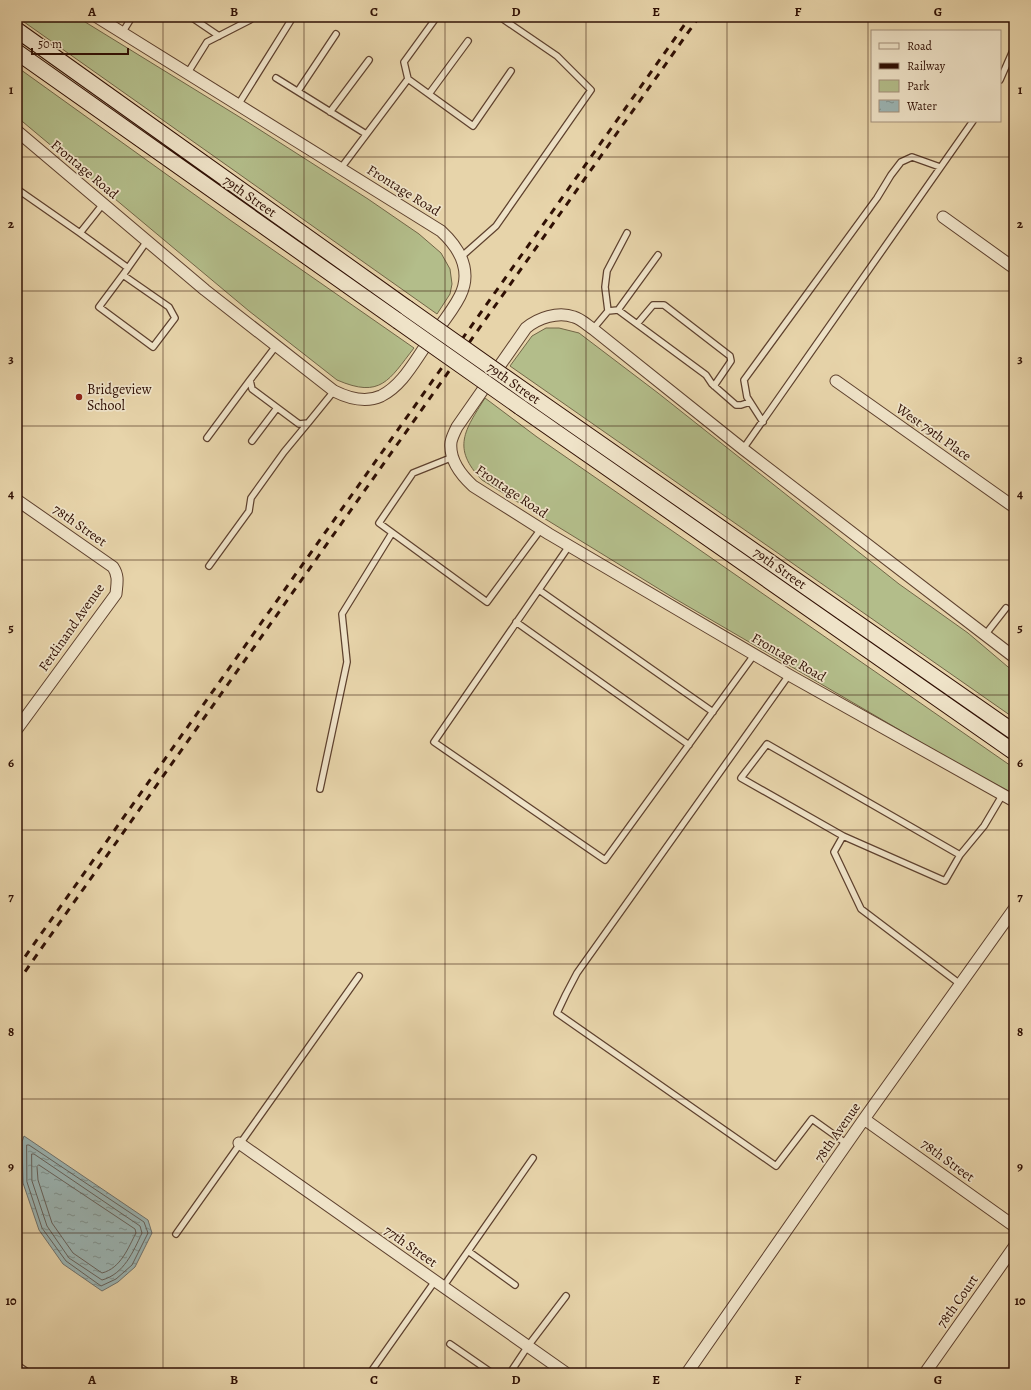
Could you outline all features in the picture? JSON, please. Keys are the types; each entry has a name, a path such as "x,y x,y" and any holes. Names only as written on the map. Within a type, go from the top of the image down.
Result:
{"main road":[{"name":"79th Street","path":"17,30 407,308 1014,732"},
{"name":"79th Street","path":"17,52 520,407 1014,752"}],"street":[{"name":"Frontage Road","path":"17,131 205,290 334,391 356,399 368,399 380,396 390,390 400,381 448,315 464,287 465,275 461,258 456,247 441,231 97,17"},
{"path":"943,217 1014,268"},
{"name":"Frontage Road","path":"1014,657 744,449 593,329 574,317 559,314 545,318 531,324 526,328 457,426 451,442 453,457 464,478 473,486 569,546 754,655 1014,801"},
{"name":"West 79th Place","path":"836,381 1014,507"},
{"name":"78th Street","path":"17,500 113,567 117,573 118,580"},
{"name":"Ferdinand Avenue","path":"17,729 116,594 118,580"},
{"name":"78th Avenue","path":"687,1373 864,1119 1014,909"},
{"name":"78th Street","path":"864,1119 1014,1226"},
{"name":"77th Street","path":"240,1143 566,1373"},
{"name":"78th Court","path":"925,1373 1014,1247"}],"lane":[{"path":"122,33 132,17"},
{"path":"190,17 219,36"},
{"path":"187,74 207,42 250,20 245,17"},
{"path":"238,105 293,17"},
{"path":"461,258 496,226 591,90 557,56 500,17"},
{"path":"436,18 404,62 408,79 473,126 511,71"},
{"path":"298,91 336,34"},
{"path":"429,94 468,41"},
{"path":"1001,78 1014,48"},
{"path":"330,112 369,60"},
{"path":"276,78 366,134"},
{"path":"341,168 408,79"},
{"path":"744,449 972,122"},
{"path":"764,422 747,397 744,380 877,198 901,162 912,157 940,168"},
{"path":"17,189 128,268"},
{"path":"80,233 103,204"},
{"path":"608,311 605,287 607,271 627,233"},
{"path":"123,275 169,307 175,318 153,347 99,307 147,241"},
{"path":"618,310 658,255"},
{"path":"637,324 653,305 664,305 730,356 731,361 714,386"},
{"path":"593,329 608,311 618,310 706,375 714,386 736,405 750,402"},
{"path":"207,438 276,346"},
{"path":"250,380 252,389 299,424 308,423"},
{"path":"209,566 249,511 251,498 284,452 334,391"},
{"path":"252,441 278,408"},
{"path":"453,457 413,473 379,523 487,602 541,529"},
{"path":"320,789 347,662 342,614 392,532"},
{"path":"569,546 434,742 605,860 754,655"},
{"path":"539,590 713,712"},
{"path":"985,635 1006,608"},
{"path":"516,622 689,745"},
{"path":"789,675 577,973 557,1013 776,1166 812,1119 847,1144"},
{"path":"960,855 767,744 741,778 843,836 945,881 960,855 984,826 1003,794"},
{"path":"843,836 834,852 861,909 960,984"},
{"path":"176,1234 359,976"},
{"path":"370,1373 439,1284 468,1251 534,1158"},
{"path":"468,1251 515,1285"},
{"path":"510,1373 528,1346 566,1296"},
{"path":"450,1344 492,1373"},
{"path":"17,1365 29,1373"}],"green space":[{"path":"17,17 77,17 246,121 368,199 419,234 441,253 450,269 452,284 450,294 437,314"},
{"path":"17,67 230,220 414,348 390,377 383,383 374,387 364,388 337,380 249,311 17,117"},
{"path":"546,328 559,328 579,333 658,393 899,584 968,633 1014,672 1014,718 510,366 532,336"},
{"path":"485,398 537,437 1014,768 1014,794 958,764 672,597 482,480 472,469 467,458 464,448 464,439 472,420"}],"water":[{"path":"24,1136 148,1220 152,1233 135,1267 118,1282 102,1291 63,1264 39,1230 23,1183 22,1142"}],"railway":[{"path":"17,968 690,17"},
{"path":"17,983 699,17"}],"place":[{"name":"Bridgeview School","path":"79,397"}]}
